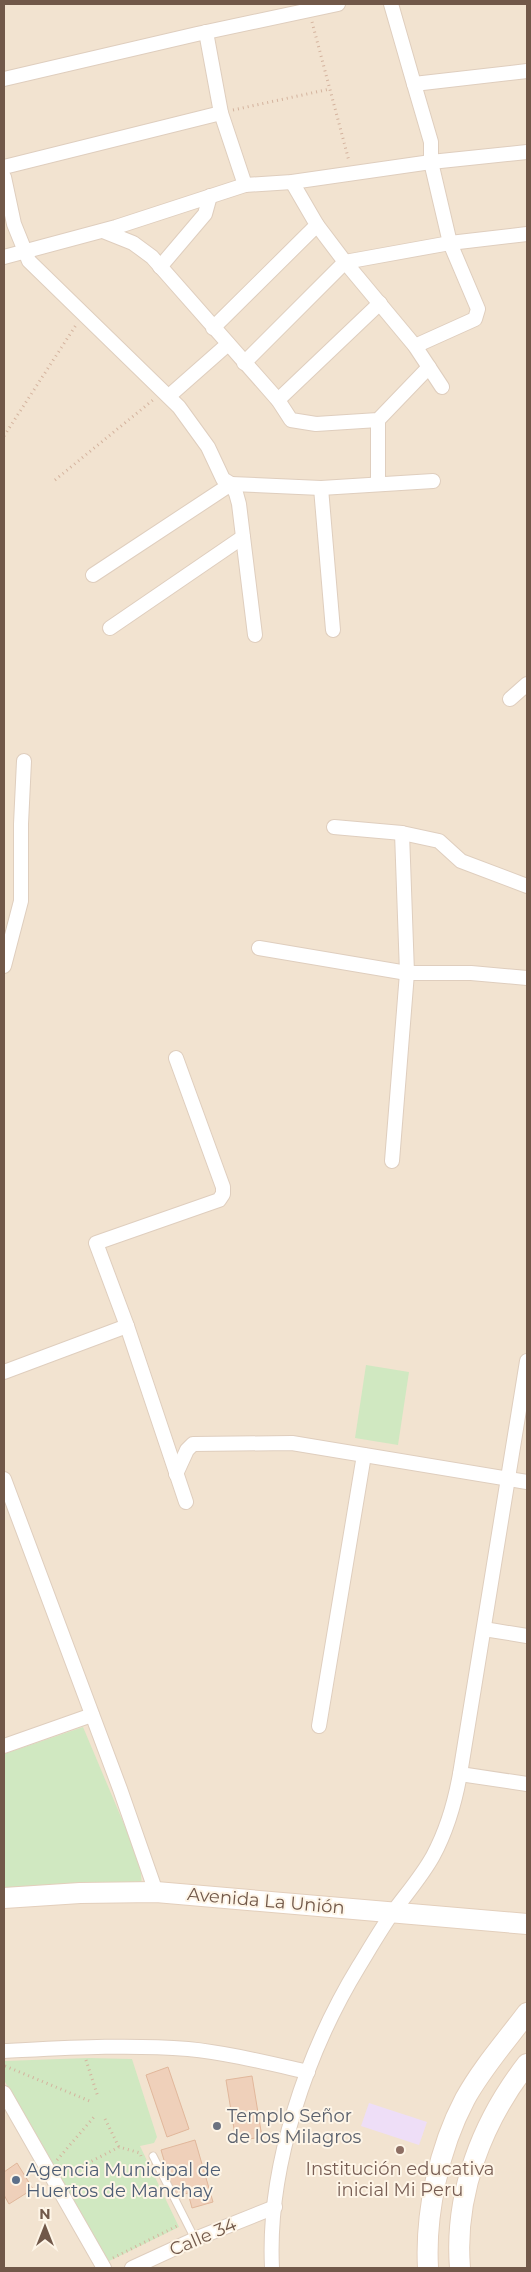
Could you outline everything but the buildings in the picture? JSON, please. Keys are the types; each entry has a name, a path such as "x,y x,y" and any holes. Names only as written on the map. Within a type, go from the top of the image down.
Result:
{"main road":[{"name":"Avenida La Unión","path":"4,1898 80,1893 156,1892 527,1924"},
{"path":"428,2268 428,2237 433,2194 451,2130 474,2085 527,2013"},
{"path":"460,2268 462,2214 472,2167 482,2138 500,2101 527,2064"}],"street":[{"path":"4,80 206,32 338,4"},
{"path":"391,4 431,142 431,162 450,243 478,309 475,319 415,346"},
{"path":"206,32 221,113 245,185"},
{"path":"414,84 527,71"},
{"path":"4,167 221,113"},
{"path":"4,257 102,231 245,185 292,182 431,162 527,152"},
{"path":"4,177 14,224 24,252 36,270 169,396 202,438 223,479 230,484 239,504 255,635"},
{"path":"292,182 317,225 345,262 415,346 442,387"},
{"path":"160,267 205,214 210,196"},
{"path":"213,328 317,225"},
{"path":"102,231 143,249 278,400 291,420 316,424 378,420 429,367"},
{"path":"244,363 345,262 450,243 527,234"},
{"path":"278,400 380,303"},
{"path":"169,396 228,344"},
{"path":"378,420 378,484"},
{"path":"93,575 230,484 321,488 433,481"},
{"path":"321,488 333,630"},
{"path":"110,628 243,537"},
{"path":"510,699 527,684"},
{"path":"4,966 21,901 21,824 24,762"},
{"path":"334,827 402,833 439,841 462,861 527,886"},
{"path":"392,1160 407,973 402,833"},
{"path":"259,948 407,973 471,973 527,978"},
{"path":"176,1058 221,1180 223,1194 219,1200 96,1243 127,1326 186,1502"},
{"path":"4,1372 127,1326"},
{"path":"272,2268 275,2207 288,2138 308,2072 345,1990 393,1912 432,1858 440,1843 452,1810 460,1774 509,1480 524,1406 527,1361"},
{"path":"176,1474 190,1446 197,1443 292,1443 527,1482"},
{"path":"319,1726 364,1455"},
{"path":"4,1479 156,1892"},
{"path":"484,1629 527,1636"},
{"path":"4,1746 92,1715"},
{"path":"460,1774 527,1784"},
{"path":"4,2050 96,2047 186,2049 224,2054 308,2072"},
{"path":"4,2093 104,2265"},
{"name":"Calle 34","path":"132,2268 195,2239 275,2207"}],"lane":[{"path":"153,2156 195,2239"}],"path":[{"path":"309,10 353,173"},
{"path":"221,113 330,89"},
{"path":"4,436 83,314"},
{"path":"55,480 150,400"},
{"path":"76,2060 85,2059 98,2097"},
{"path":"4,2064 13,2062"},
{"path":"4,2064 92,2102"},
{"path":"54,2164 94,2117"},
{"path":"105,2120 119,2147"},
{"path":"62,2177 119,2147 140,2153 144,2161"},
{"path":"104,2265 177,2226 173,2218"}],"shaded area":[{"path":"4,4 527,4 527,2268 4,2268"},
{"path":"369,2103 427,2122 419,2145 361,2126"}],"green space":[{"path":"366,1365 409,1372 398,1445 355,1438"},
{"path":"83,1727 140,1862 142,1886 4,1890 4,1754"},
{"path":"88,2058 132,2059 157,2137 154,2143 140,2146 179,2227 105,2263 4,2080 4,2061"}],"place":[{"name":"Templo Señor de los Milagros","path":"217,2126"},
{"name":"Institución educativa inicial Mi Peru","path":"400,2150"},
{"name":"Agencia Municipal de Huertos de Manchay","path":"16,2180"}]}
